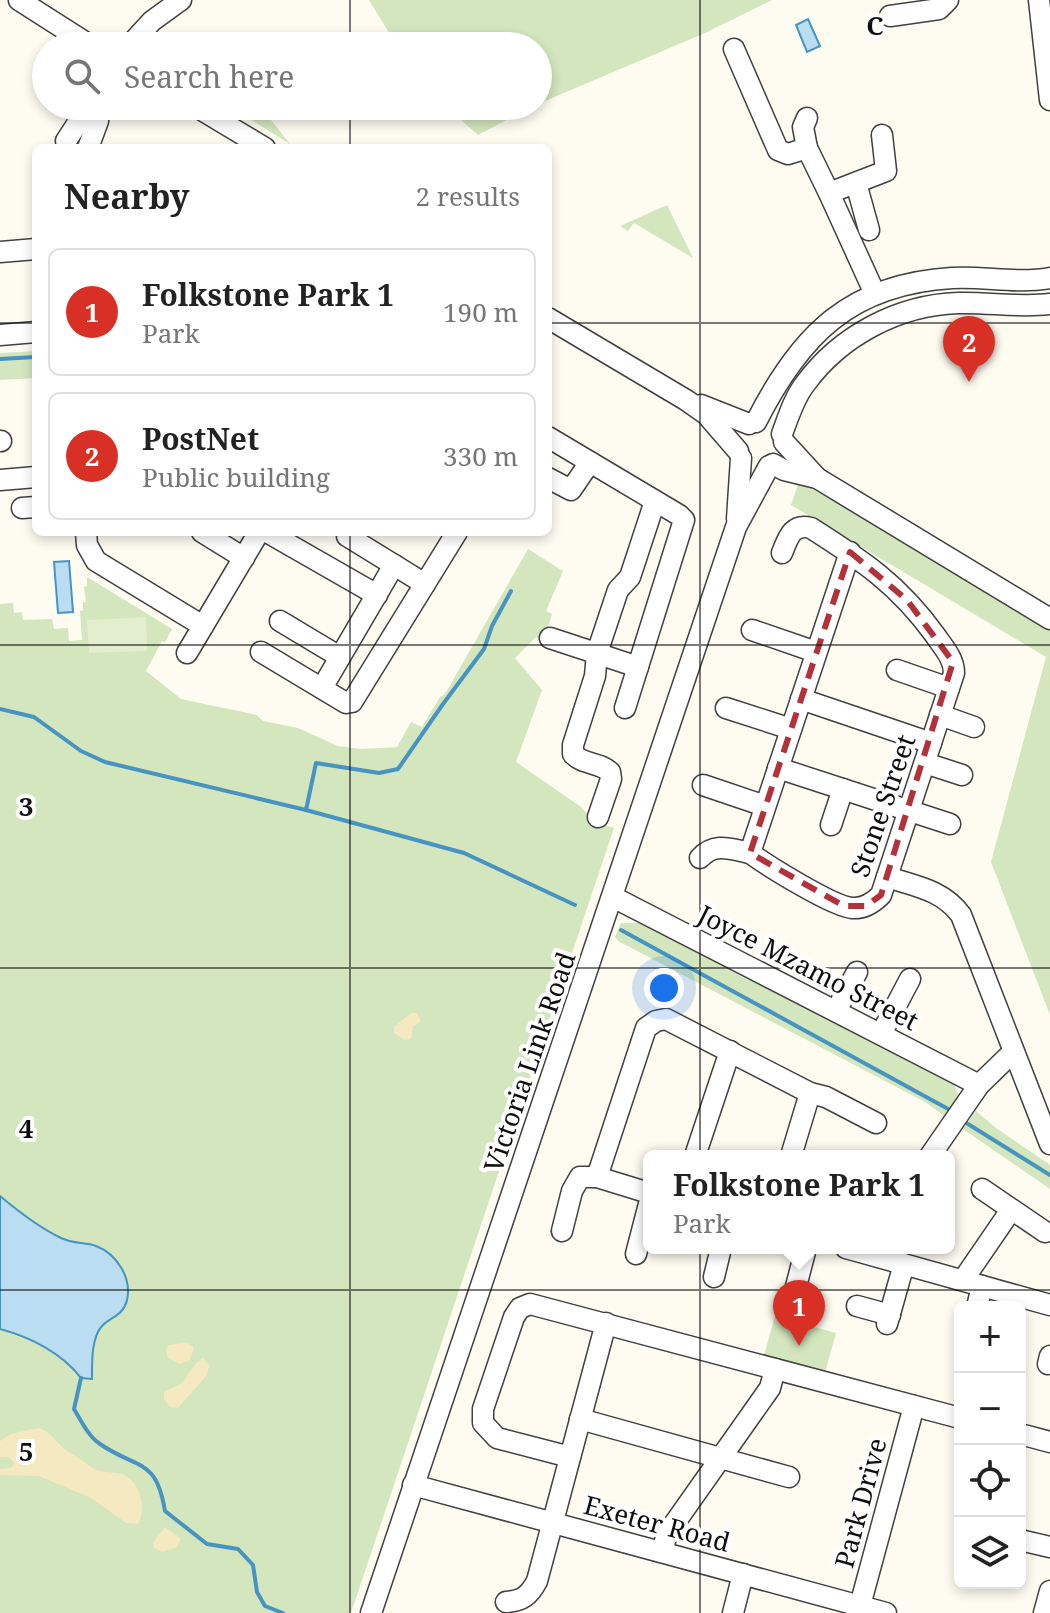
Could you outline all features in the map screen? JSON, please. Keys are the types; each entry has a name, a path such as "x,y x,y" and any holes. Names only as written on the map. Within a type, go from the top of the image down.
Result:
{"street":[{"path":"19,0 70,32"},
{"path":"142,32 181,0"},
{"path":"890,16 939,9 948,0"},
{"path":"1039,0 1050,100"},
{"path":"148,32 152,21"},
{"path":"734,49 778,150 788,154 807,148"},
{"path":"807,118 803,127 807,148 875,294"},
{"path":"66,141 82,120"},
{"path":"89,144 98,120"},
{"path":"218,120 258,144"},
{"path":"829,193 886,171 882,135"},
{"path":"856,183 869,230"},
{"path":"0,252 32,249"},
{"path":"740,454 739,436 752,423 776,381 805,342 855,303 875,294 929,280 980,278 1026,282 1050,278"},
{"path":"771,465 780,457 783,438 803,386 821,364 866,329 920,307 957,303 1028,307 1050,304"},
{"path":"552,320 706,414 753,466 771,465 817,478 1050,619"},
{"path":"0,335 32,332"},
{"path":"686,400 752,423 771,423 817,478"},
{"path":"552,439 682,517 684,524 625,708"},
{"name":"Victoria Link Road","path":"736,527 740,454"},
{"path":"552,480 573,490 590,462"},
{"name":"Victoria Link Road","path":"371,1613 736,527 771,465"},
{"path":"0,480 32,477"},
{"path":"598,817 611,779 610,772 579,760 572,749 595,676 597,653 618,590 630,577 655,501"},
{"name":"Stone Street","path":"750,853 770,867 851,908 866,906 877,899 954,673 953,662 921,616 880,573 850,552 803,526 789,534 782,553"},
{"path":"86,536 87,545 96,561 203,626"},
{"path":"215,536 244,558"},
{"path":"187,653 257,536"},
{"path":"274,536 377,595"},
{"path":"347,536 425,584"},
{"path":"261,652 346,703 355,701 455,536"},
{"path":"700,858 717,847 750,853 850,552"},
{"path":"322,688 394,565"},
{"path":"280,621 340,657"},
{"path":"752,630 816,652"},
{"path":"550,638 638,667"},
{"path":"897,670 949,688"},
{"path":"801,699 931,743"},
{"path":"726,708 791,729"},
{"path":"940,715 974,727"},
{"path":"925,763 962,775"},
{"path":"778,768 950,824"},
{"path":"703,785 765,806"},
{"path":"831,825 843,789"},
{"path":"887,877 938,893 953,903 961,915 1050,1144"},
{"name":"Joyce Mzamo Street","path":"613,897 979,1085"},
{"path":"836,1011 857,972"},
{"path":"881,1034 910,979"},
{"path":"562,1231 572,1191 588,1177 646,1028 656,1021 666,1019 810,1093 826,1097 876,1123"},
{"path":"697,1150 730,1051"},
{"path":"934,1150 979,1085 1013,1052"},
{"path":"793,1150 810,1093"},
{"path":"588,1177 643,1191"},
{"path":"982,1189 1045,1232"},
{"path":"976,1301 973,1283 1011,1210"},
{"path":"636,1254 643,1227"},
{"path":"714,1277 720,1254"},
{"path":"793,1298 804,1254"},
{"path":"873,1254 1050,1305"},
{"path":"857,1306 889,1320 904,1264"},
{"path":"570,1457 497,1438 483,1423 483,1409 514,1317 520,1308 536,1304 954,1416"},
{"path":"506,1602 518,1601 531,1593 537,1581 606,1323"},
{"path":"662,1552 667,1534 770,1388 775,1369"},
{"name":"Park Drive","path":"859,1609 914,1406"},
{"path":"580,1419 789,1477"},
{"path":"1026,1436 1050,1442"},
{"name":"Exeter Road","path":"413,1485 743,1574 859,1609 886,1613"},
{"path":"1026,1541 1050,1547"},
{"path":"733,1613 743,1574"},
{"path":"1044,1613 1050,1591"}],"highlighted area":[{"path":"850,552 907,600 953,662 881,895 866,906 844,906 750,853"}],"green space":[{"path":"369,0 772,0 705,33 552,98 552,32 388,32"},
{"path":"251,120 271,120 290,144"},
{"path":"461,120 506,120 478,135"},
{"path":"667,205 693,258 634,223 628,231 620,226"},
{"path":"32,351 32,378 0,380 0,353"},
{"path":"799,482 868,519 1050,627 1050,1015 991,862 1046,657 791,505"},
{"path":"528,549 563,571 546,611 552,614 543,643 536,637 515,658 542,690 516,762 581,807 589,820 614,828 351,1613 0,1613 0,604 13,603 14,613 22,612 23,620 52,619 54,629 68,628 69,641 82,640 80,611 83,610 83,602 86,602 84,587 87,586 87,577 172,629 146,671 181,699 257,715 263,721 298,728 338,746 361,749 397,747 411,722 422,727 445,694"},
{"path":"146,617 147,651 89,653 87,620"},
{"path":"621,923 641,923 748,980 811,1005 954,1083 959,1099 949,1119 925,1102 618,941 615,937"},
{"path":"976,1111 1050,1165 1050,1189 963,1129"},
{"path":"775,1316 836,1333 824,1376 763,1359"}],"sand":[{"path":"411,1013 417,1013 421,1021 413,1027 411,1039 405,1040 394,1033 394,1027"},
{"path":"186,1343 194,1347 190,1360 180,1364 168,1358 168,1345"},
{"path":"203,1358 209,1365 207,1375 178,1408 170,1407 164,1399 164,1392 182,1383"},
{"path":"38,1428 93,1468 130,1479 141,1497 142,1511 138,1524 126,1523 91,1498 39,1476 0,1475 0,1469 11,1468 14,1463 9,1457 0,1457 0,1441 11,1434"},
{"path":"165,1527 181,1539 177,1547 162,1552 154,1548 153,1543"}],"water":[{"path":"808,19 820,46 807,52 796,25"},
{"path":"69,561 73,612 58,613 54,562"},
{"path":"0,1196 53,1234 104,1250 125,1275 127,1300 120,1313 98,1331 93,1351 92,1379 81,1378 65,1361 45,1347 0,1329"}],"waterway":[{"path":"0,359 32,357"},
{"path":"306,810 316,763 379,773 398,769 484,649 492,626 511,591"},
{"path":"0,709 34,717 81,751 105,762 306,810 464,853 575,905"},
{"path":"621,930 950,1110"},
{"path":"968,1124 1050,1175"},
{"path":"81,1378 74,1409 92,1437 150,1473 156,1481 165,1511 207,1544 238,1549 253,1565 257,1592 265,1606 283,1613"}],"place":[{"name":"PostNet","path":"969,382"},
{"name":"Folkstone Park 1","path":"799,1346"}]}
